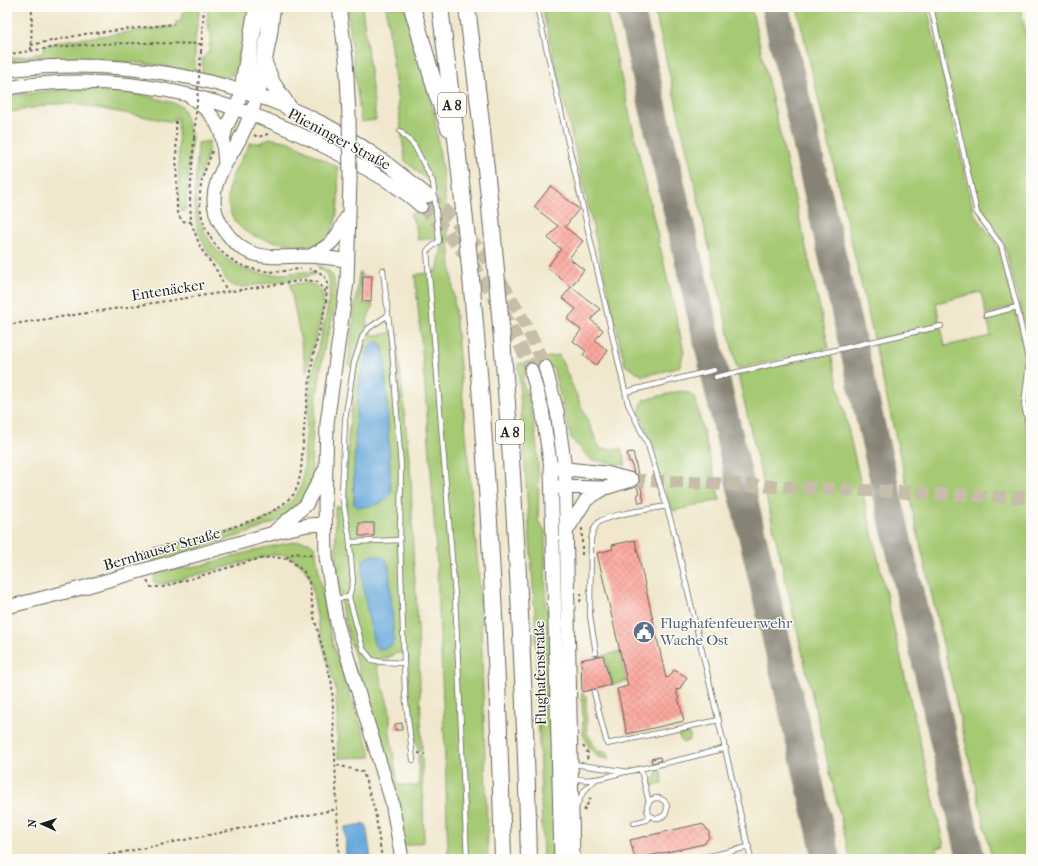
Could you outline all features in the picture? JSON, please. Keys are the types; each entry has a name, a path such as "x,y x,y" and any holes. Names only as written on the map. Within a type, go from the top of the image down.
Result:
{"highway":[{"path":"242,91 254,33 257,7"},
{"path":"257,96 264,62 272,7"},
{"path":"412,7 437,95 458,154"},
{"name":"A 8","path":"440,7 458,154 472,289 488,503 496,641 502,859"},
{"name":"A 8","path":"467,7 490,204 510,430 521,614 529,859"},
{"path":"264,62 269,78 289,108"}],"main road":[{"path":"339,7 346,58 350,180 343,316 327,414 325,524 326,557 332,600 346,658 392,802 402,859"},
{"name":"Plieninger Straße","path":"7,70 55,66 128,68 184,76 242,91 289,108 327,126 361,146 425,201 403,192 354,162 300,134 251,113 188,94 99,82 58,82 7,88"},
{"path":"218,143 236,108 242,91"},
{"path":"188,94 213,116 221,131 218,143 224,166"},
{"path":"257,96 245,130 224,166 216,186 214,202 219,222 230,237 245,250 259,256 278,258 308,256 347,260"},
{"path":"308,256 326,248 333,242 349,213"},
{"path":"545,367 557,410 566,487"},
{"path":"531,370 542,409 551,468 551,486 605,488"},
{"path":"270,534 296,515 306,505 326,467"},
{"path":"551,468 606,473 632,480 605,488 586,500 567,530"},
{"name":"Flughafenstraße","path":"551,486 561,859"},
{"name":"Flughafenstraße","path":"566,487 572,764 579,814 574,859"},
{"name":"Bernhauser Straße","path":"7,607 143,571 300,526 325,524"}],"lane":[{"path":"537,7 628,404 648,445 667,506 752,859"},
{"path":"931,7 977,213 1001,245 1017,307 1029,363 1024,405 1031,435"},
{"path":"400,131 414,145 435,189 438,241 427,251 455,596 467,859"},
{"path":"383,270 402,480 400,540 405,694 413,760"},
{"path":"986,315 1017,307"},
{"path":"388,315 363,335 352,372 345,420 342,490 343,508 350,542 353,582 348,597 363,649 367,656 379,662 404,664"},
{"path":"716,377 941,326"},
{"path":"625,392 714,370"},
{"path":"596,652 590,616 591,539 594,528 600,521 667,506"},
{"path":"350,542 400,540"},
{"path":"332,600 348,597"},
{"path":"594,692 607,744 719,720"},
{"path":"558,770 573,778 583,780 641,770 726,748"},
{"path":"558,770 572,764 627,772"},
{"path":"641,770 649,803"},
{"path":"579,814 583,792 597,778"},
{"path":"659,798 664,801 667,806 666,812 662,817 655,818 650,815 647,809 649,803 653,799 659,798"},
{"path":"634,823 646,820 650,815"},
{"path":"697,859 749,847"}],"path":[{"path":"31,50 32,7"},
{"path":"204,7 190,199 191,222 201,249 217,271 227,291"},
{"path":"31,45 85,34 174,24"},
{"path":"7,55 31,50 98,45 201,44"},
{"path":"176,120 177,212 182,221 191,222"},
{"path":"218,143 202,181 199,202 203,222 213,242 230,258 252,269 271,272 305,268 318,271 327,280 325,310 315,348 308,385 300,478 294,494 280,507 250,522 214,534 149,550 141,557 143,571 149,585 160,588 261,559 274,557 286,558 302,570 308,582 314,617 332,684 339,859"},
{"name":"Entenäcker","path":"7,325 308,280 320,284 326,294"},
{"path":"582,525 583,565"},
{"path":"286,558 295,553 326,557"},
{"path":"580,604 583,587"},
{"path":"582,742 588,753 586,766"},
{"path":"336,765 363,772 375,811 382,859"},
{"path":"579,814 591,797 583,792"},
{"path":"90,859 338,809"}],"green space":[{"path":"185,7 200,7 195,39 195,72 148,64 101,60 7,64 7,59 43,53 45,46 62,41 176,26 176,21 180,21"},
{"path":"208,7 247,7 238,66 232,75 227,77 218,77 202,73 203,58 209,51 211,35 207,23"},
{"path":"347,7 362,7 376,120 361,122"},
{"path":"386,7 406,7 434,112 443,176 480,590 488,859 448,859 437,567 422,348 415,275 437,271 442,246 441,238 418,240 416,227 410,214 421,211 431,199 431,183 405,161"},
{"path":"542,7 605,7 684,351 680,366 673,369 643,376 625,365"},
{"path":"654,7 751,7 829,348 737,369"},
{"path":"797,7 927,7 974,213 999,247 1014,306 986,314 981,292 936,303 940,325 874,339"},
{"path":"933,7 1020,7 1031,55 1031,351 1004,243 979,211"},
{"path":"55,90 88,90 135,94 182,106 192,137 185,212 181,211 179,205 178,118 174,118 174,122 74,104 52,104 7,113 7,96"},
{"path":"269,138 290,142 338,167 338,201 334,226 325,239 315,245 309,246 263,239 245,231 233,218 229,208 228,196 230,182 236,168 250,143 261,143"},
{"path":"209,141 208,154 199,178 197,206 200,221 206,235 214,247 224,257 250,271 265,274 314,272 315,274 306,277 242,287 233,286 226,280 218,264 207,251 197,228 194,201 198,143"},
{"path":"319,266 329,271 333,276 337,295 323,353 314,417 311,463 313,479 306,498 277,521 251,532 153,562 151,561 151,555 159,549 229,532 263,520 279,511 296,495 302,483 311,388 330,293 328,276 325,272 318,268"},
{"path":"359,273 361,273 360,303 373,304 366,324 373,335 381,335 396,331 411,478 422,751 418,751 409,701 408,654 397,653 387,658 380,659 377,667 390,711 390,733 398,785 419,786 418,755 422,755 424,842 404,846 382,749 342,609 336,558 335,507 347,505 346,480 348,437 356,370 348,365"},
{"path":"302,283 313,285 320,290 323,297 321,317 307,374 290,284"},
{"path":"1015,309 1026,362 1021,407 1031,450 1031,859 992,859 874,342 941,327 945,346 991,336 987,316"},
{"path":"831,354 944,846 937,848 939,859 850,859 738,375"},
{"path":"559,355 600,449 621,449 626,465 592,460 571,438 553,368 539,366 530,369 527,372 522,381 532,415 537,450 538,521 545,530 546,610 548,610 556,859 543,859 535,615 518,364"},
{"path":"1031,379 1031,420 1027,404"},
{"path":"680,391 689,393 695,398 720,500 673,511 660,477 654,447 639,413 643,400"},
{"path":"299,541 309,542 315,547 333,645 372,757 338,758 336,690 321,638 310,578 303,567 292,558 286,555 271,555 167,583 157,584 153,581 155,574 159,572 203,565 263,548"},
{"path":"620,652 627,681 612,685 605,655"},
{"path":"582,693 586,697 587,733 598,752 607,751 609,759 598,757 589,747 583,734"},
{"path":"687,733 690,735 690,740 683,743 678,735"},
{"path":"657,771 661,771 663,784 652,786 650,781 656,777"}],"water":[{"path":"378,341 382,345 385,358 391,491 389,496 382,502 372,506 357,507 354,504 354,483 358,395 362,369 366,356 371,344"},
{"path":"373,555 384,557 389,565 394,641 391,646 382,649 378,649 374,644 363,587 362,565 364,559"},
{"path":"366,824 371,859 346,859 345,827"}],"building":[{"path":"551,186 579,209 565,227 583,241 569,258 584,270 571,287 547,267 561,249 548,238 558,226 534,207"},
{"path":"363,276 372,276 371,302 362,301"},
{"path":"571,287 600,309 591,320 603,330 595,340 608,351 596,365 583,355 586,351 573,341 581,330 567,319 576,309 562,298"},
{"path":"633,452 644,502 639,503 637,495 639,494 631,461 629,462 627,453"},
{"path":"359,523 374,523 374,536 359,536"},
{"path":"635,540 666,678 669,677 674,670 687,677 679,690 676,689 684,721 627,734 617,689 628,686 597,553 613,549 612,545"},
{"path":"603,655 611,685 582,692 581,660"},
{"path":"402,723 402,730 395,730 395,724"},
{"path":"660,757 661,761 652,763 651,759"},
{"path":"699,824 704,825 709,832 709,837 704,844 635,859 630,840"}],"taxiway":[{"path":"630,7 827,859"},
{"path":"775,7 971,859"}],"tunnel":[{"path":"428,196 466,233 497,274 523,320 545,367"},
{"path":"421,206 455,242 485,282 510,325 531,370"},
{"path":"632,480 1031,498"}],"place":[{"name":"Flughafenfeuerwehr Wache Ost","path":"644,632"}]}
